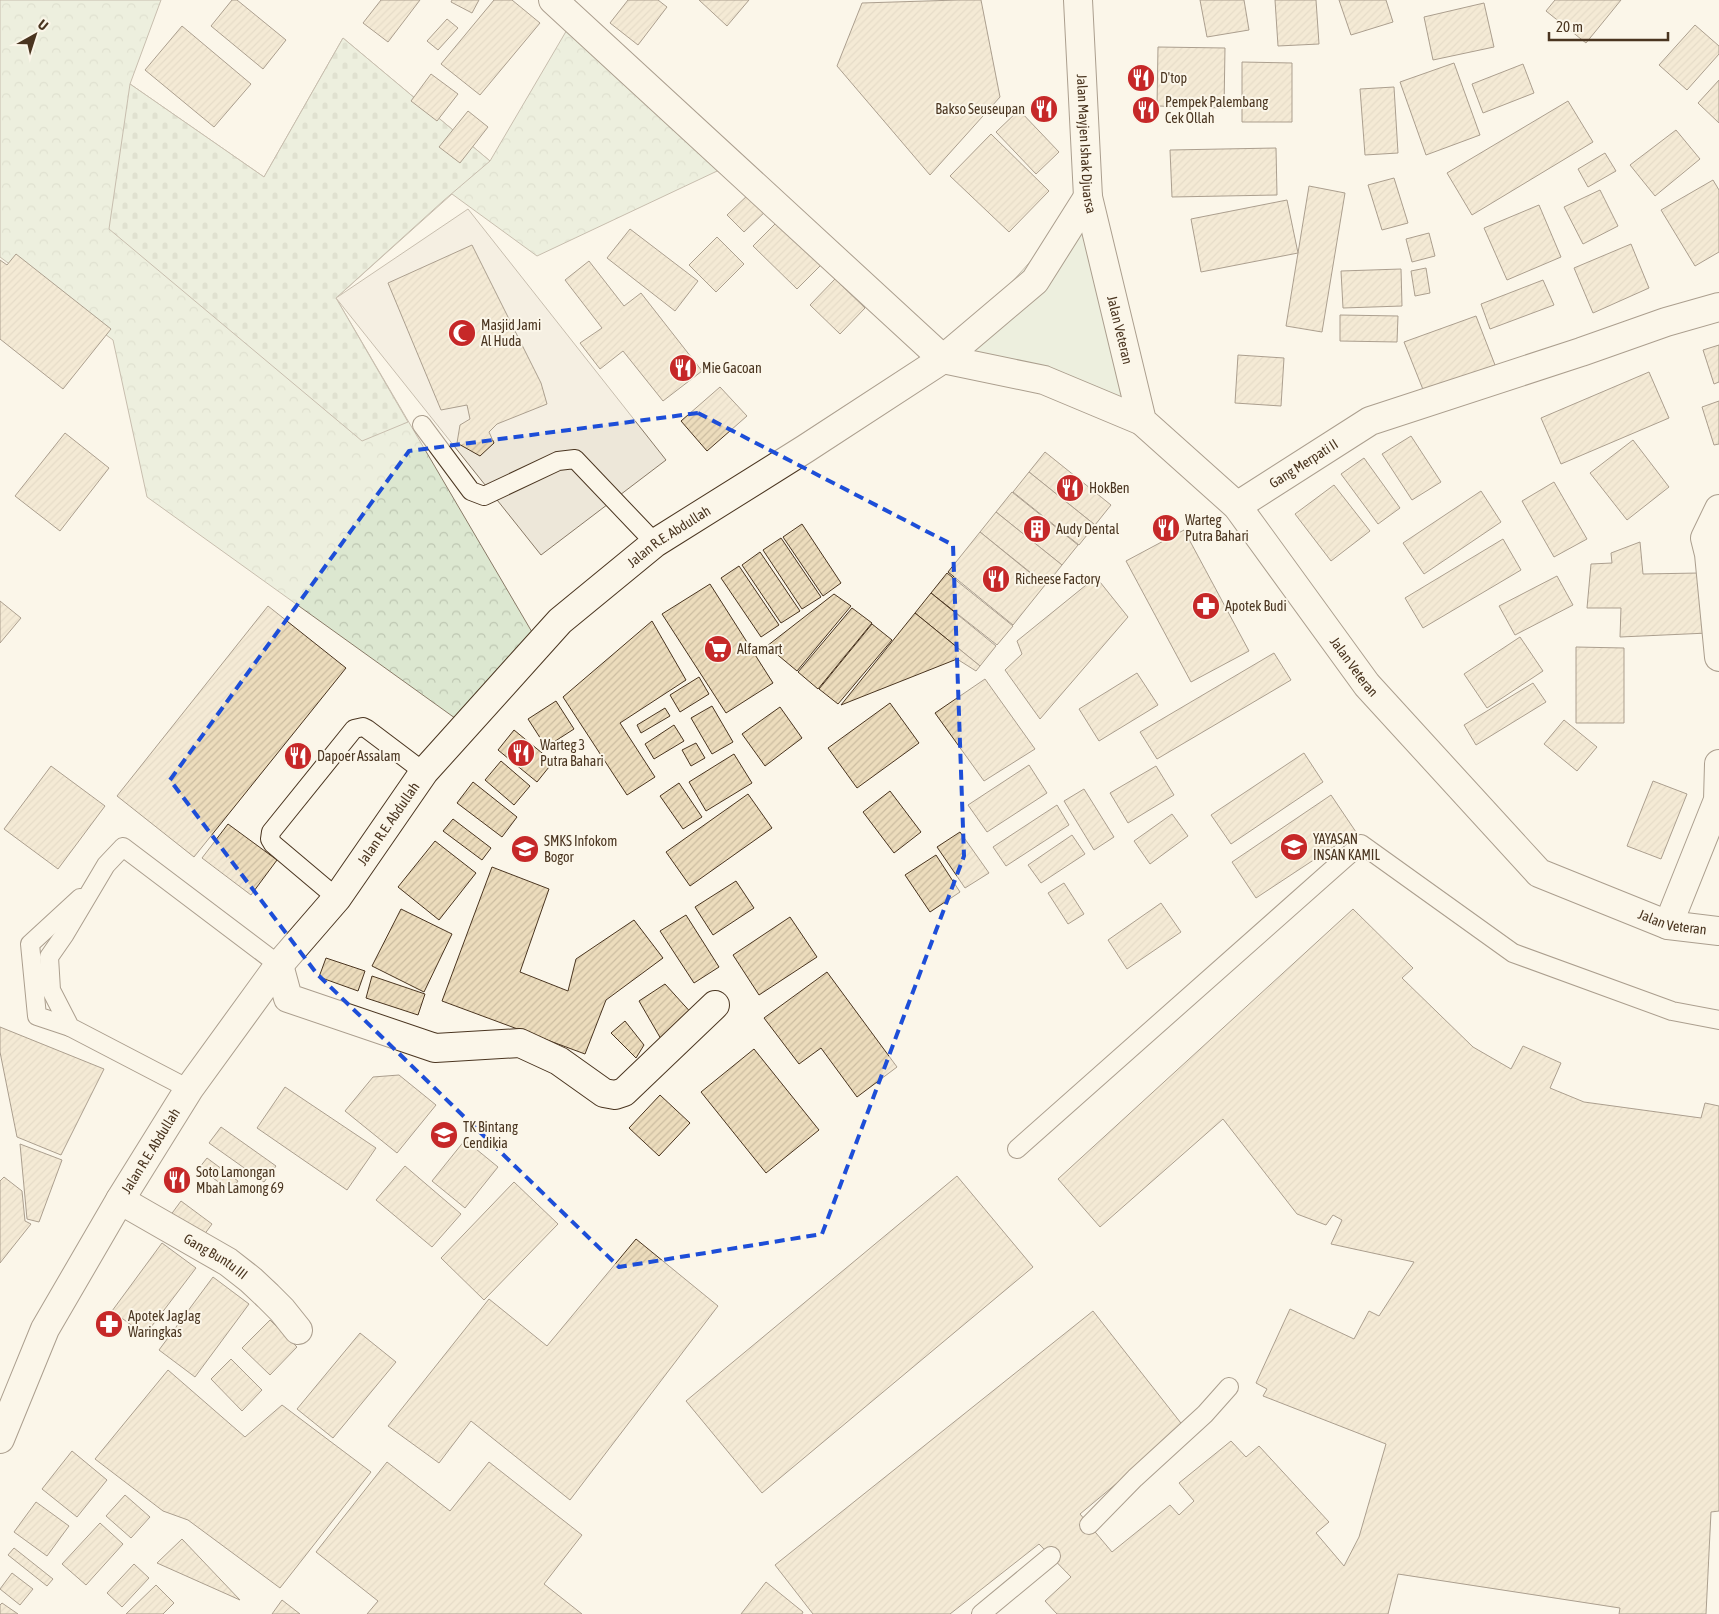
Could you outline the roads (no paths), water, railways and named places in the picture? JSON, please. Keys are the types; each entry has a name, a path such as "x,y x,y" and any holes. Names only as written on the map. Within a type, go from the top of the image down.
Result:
{"main road":[{"path":"553,0 942,360 1044,380 1142,421"},
{"name":"Jalan Mayjen Ishak Djuarsa","path":"1078,0 1088,197 1109,284"},
{"name":"Jalan R.E. Abdullah","path":"0,1439 45,1329 120,1200 189,1089 279,965 337,898 424,772 560,620 655,543 942,360 1035,281 1088,197"},
{"name":"Jalan Veteran","path":"1109,284 1142,421 1237,506 1367,685 1540,873 1668,925 1719,931"},
{"name":"Gang Merpati II","path":"1237,506 1370,421 1666,322 1719,308"},
{"path":"1719,509 1706,538 1719,658"},
{"path":"1668,925 1718,800 1719,764"},
{"path":"279,965 288,998 434,1048 520,1043 559,1061 604,1093 615,1095 624,1092 715,1005"},
{"name":"Gang Buntu III","path":"120,1200 228,1262 268,1296 298,1330"}],"lane":[{"path":"422,425 471,491 479,495 484,496 558,461 575,459 655,543"},
{"path":"337,898 273,844 270,839 271,832 354,729 362,727 367,729 424,772"},
{"path":"1018,1149 1361,844 1513,953 1672,1011 1719,1020"},
{"path":"70,1027 51,990 49,957 106,865 123,847 279,965"},
{"path":"95,885 30,944 37,1016 70,1027 189,1089"},
{"path":"1089,1525 1135,1478 1205,1414 1229,1387"},
{"path":"980,1614 1050,1556"}],"place":[{"name":"D'top","path":"1141,78"},
{"name":"Bakso Seuseupan","path":"1044,109"},
{"name":"Pempek Palembang Cek Ollah","path":"1146,110"},
{"name":"Masjid Jami Al Huda","path":"462,333"},
{"name":"Mie Gacoan","path":"683,368"},
{"name":"HokBen","path":"1070,488"},
{"name":"Warteg Putra Bahari","path":"1166,528"},
{"name":"Audy Dental","path":"1037,529"},
{"name":"Richeese Factory","path":"996,579"},
{"name":"Apotek Budi","path":"1206,606"},
{"name":"Alfamart","path":"718,649"},
{"name":"Warteg 3 Putra Bahari","path":"521,753"},
{"name":"Dapoer Assalam","path":"298,756"},
{"name":"YAYASAN INSAN KAMIL","path":"1294,847"},
{"name":"SMKS Infokom Bogor","path":"525,849"},
{"name":"TK Bintang Cendikia","path":"444,1135"},
{"name":"Soto Lamongan Mbah Lamong 69","path":"177,1180"},
{"name":"Apotek JagJag Waringkas","path":"109,1324"}]}
